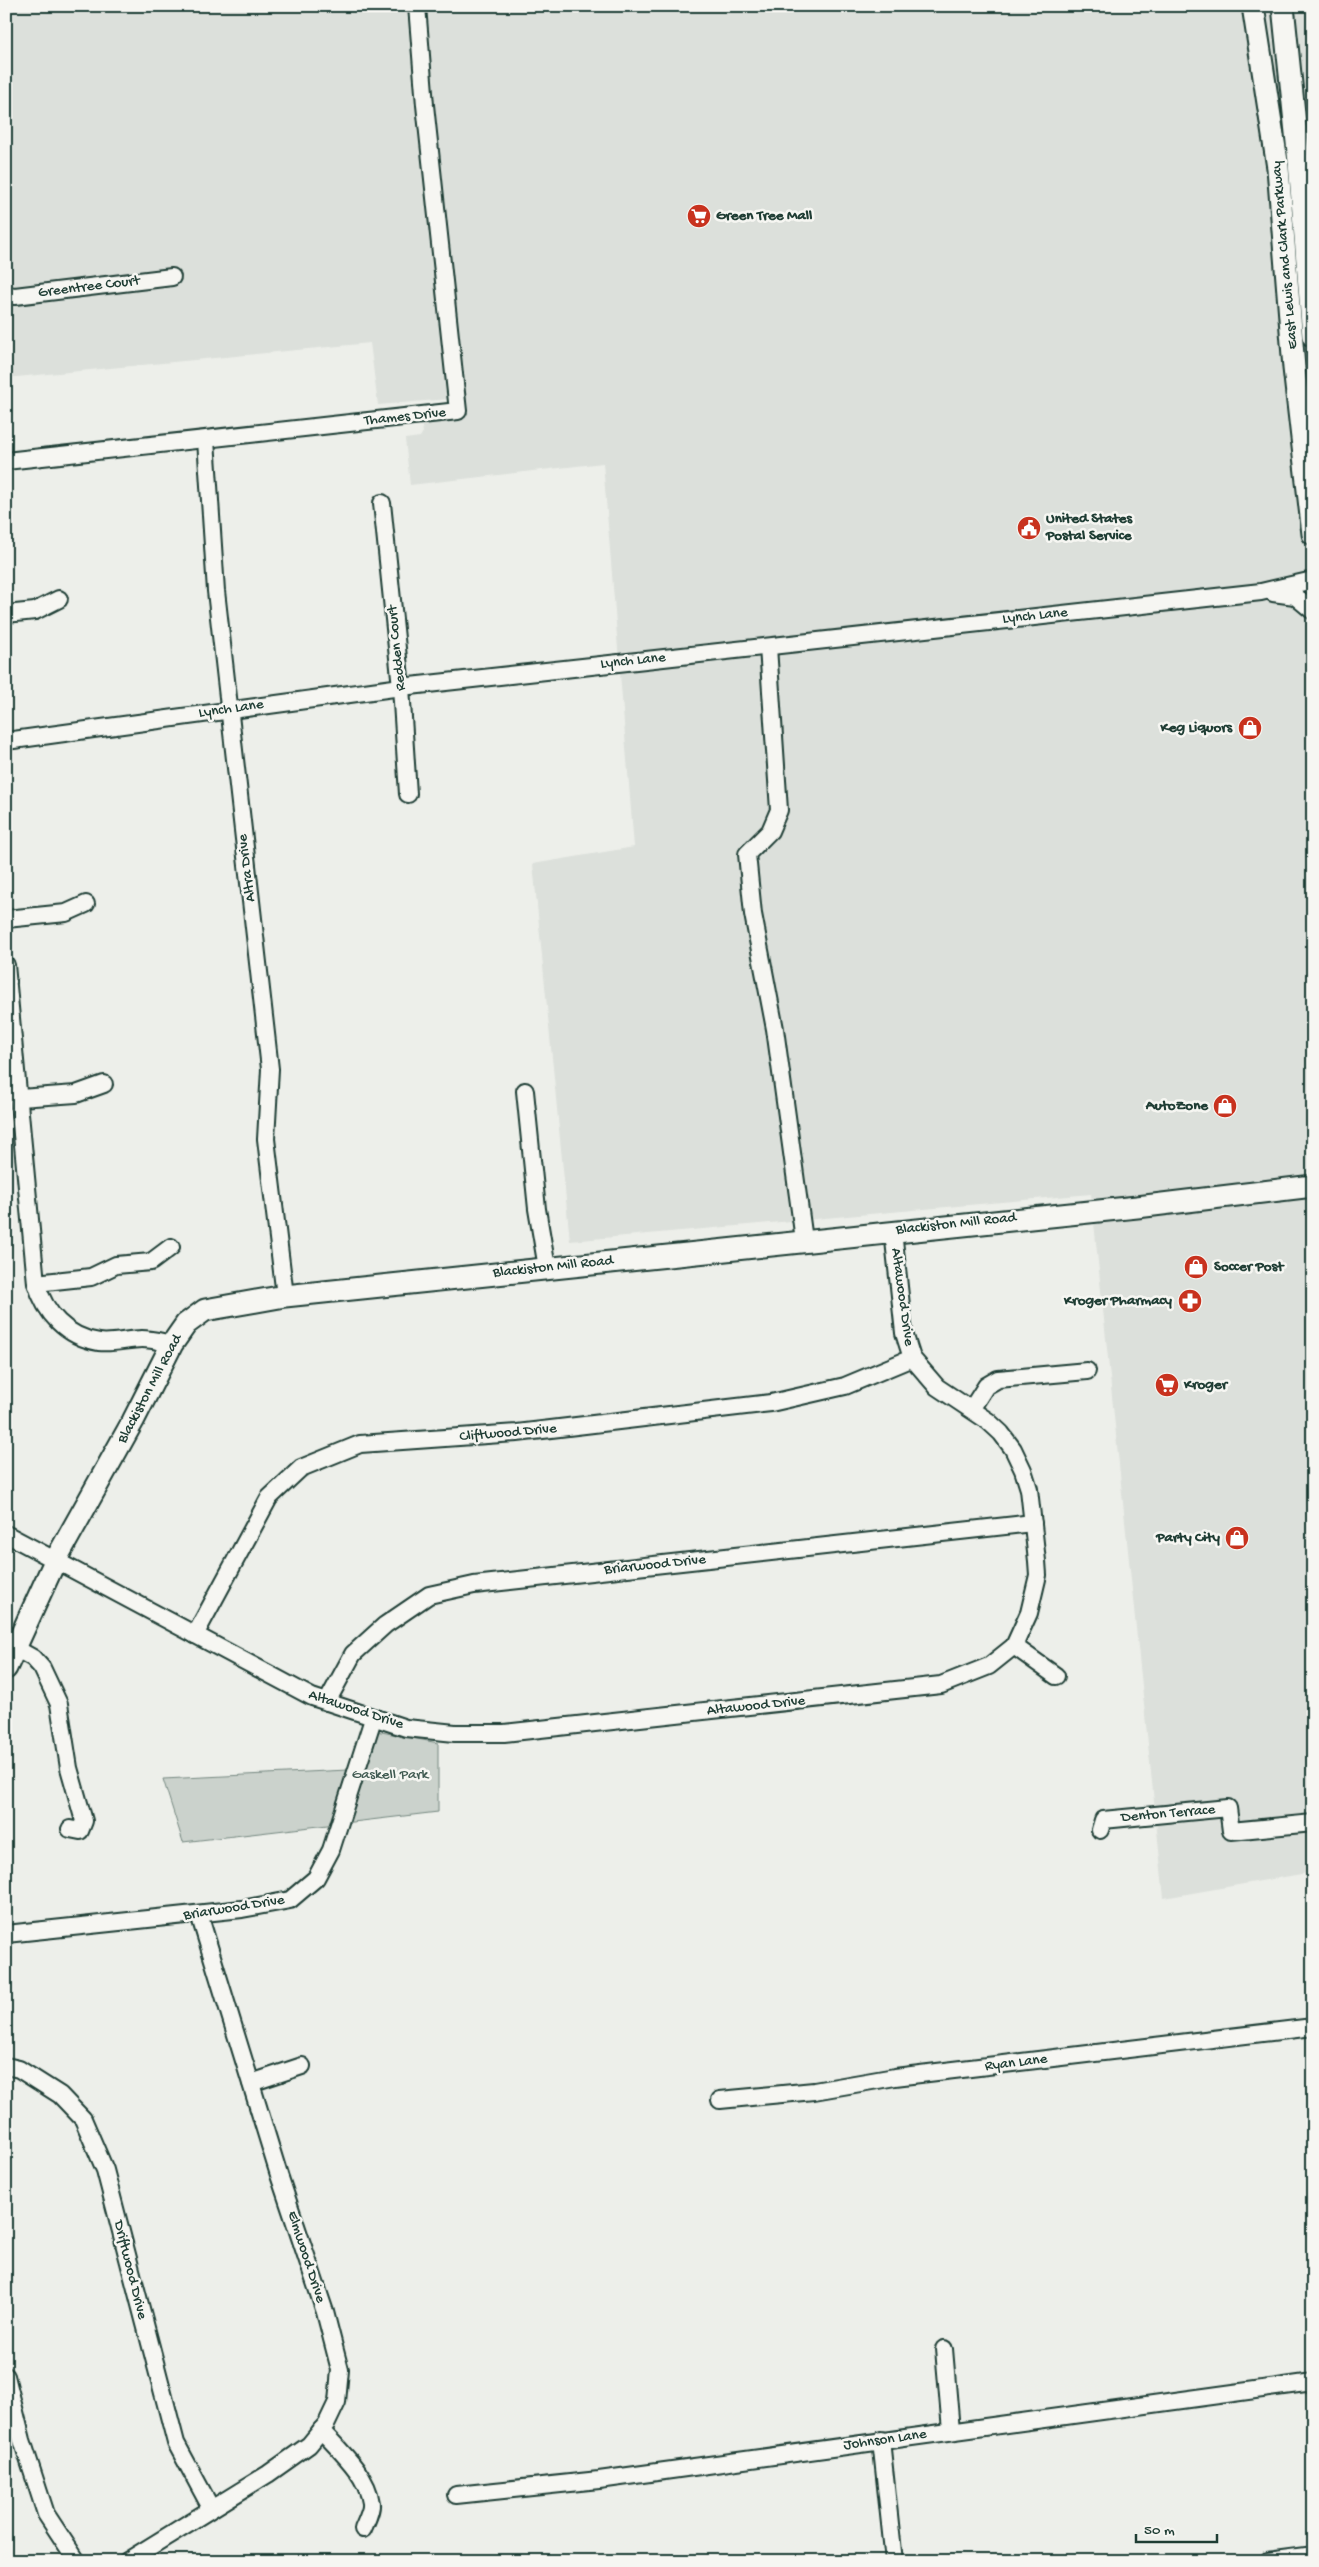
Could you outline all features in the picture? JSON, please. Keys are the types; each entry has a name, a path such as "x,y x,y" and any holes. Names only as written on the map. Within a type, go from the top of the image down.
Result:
{"main road":[{"name":"East Lewis and Clark Parkway","path":"1253,6 1278,168 1294,368 1313,534"},
{"name":"East Lewis and Clark Parkway","path":"1283,6 1306,159 1313,336"},
{"name":"Blackiston Mill Road","path":"6,1668 55,1561 133,1421 172,1344 186,1324 202,1311 285,1296 893,1230 1137,1207 1313,1186"}],"street":[{"name":"Thames Drive","path":"6,461 458,411 425,105 417,6"},
{"path":"1278,168 1306,159"},
{"name":"Greentree Court","path":"6,295 14,296 172,277"},
{"name":"Altra Drive","path":"206,440 216,591 270,1069 266,1139 285,1296"},
{"name":"Redden Court","path":"382,503 401,687 408,794"},
{"name":"Lynch Lane","path":"6,741 401,687 1261,592 1313,580"},
{"name":"Lynch Lane","path":"1261,592 1295,596 1313,611"},
{"path":"6,614 34,611 59,598"},
{"path":"768,646 779,810 770,830 747,854 753,914 775,1029 804,1240"},
{"path":"6,919 66,912 86,904"},
{"path":"6,965 36,1283 42,1303 53,1317 75,1335 100,1342 142,1339 172,1344"},
{"path":"20,1098 76,1094 104,1084"},
{"path":"525,1091 537,1209 546,1268"},
{"name":"Altawood Drive","path":"6,1534 275,1679 327,1702 373,1719 406,1728 455,1734 504,1733 941,1686 989,1666 1014,1646 1029,1613 1038,1575 1033,1523 1029,1489 1024,1470 1014,1449 1001,1433 972,1408 937,1388 912,1358 904,1333 893,1230"},
{"path":"36,1283 92,1277 116,1265 151,1262 171,1247"},
{"name":"Cliftwood Drive","path":"195,1635 268,1498 302,1468 360,1444 517,1433 771,1403 845,1386 912,1358"},
{"path":"972,1408 986,1386 998,1379 1070,1371 1087,1371"},
{"name":"Briarwood Drive","path":"327,1702 353,1654 385,1625 429,1595 474,1585 1033,1523"},
{"path":"1014,1646 1056,1676"},
{"path":"15,1648 33,1658 42,1668 59,1704 69,1768 84,1821 80,1830 70,1829"},
{"name":"Briarwood Drive","path":"6,1934 199,1914 290,1900 316,1878 340,1826 373,1719"},
{"name":"Denton Terrace","path":"1100,1830 1103,1820 1228,1808 1232,1831 1313,1823"},
{"name":"Elmwood Drive","path":"127,2561 268,2474 309,2445 321,2430 337,2402 340,2370 324,2312 199,1914"},
{"name":"Ryan Lane","path":"720,2100 814,2090 895,2077 1313,2027"},
{"name":"Driftwood Drive","path":"6,2066 19,2069 60,2095 83,2119 105,2170 176,2443 211,2508"},
{"path":"251,2083 302,2066"},
{"path":"944,2349 951,2430"},
{"path":"6,2376 22,2440 46,2514 77,2561"},
{"name":"Johnson Lane","path":"456,2495 599,2480 951,2430 1313,2382"},
{"path":"321,2430 350,2462 363,2482 371,2504 363,2529"},
{"path":"881,2440 894,2561"},
{"path":"1267,2561 1313,2555"}],"shaded area":[{"path":"6,6 1313,6 1313,1872 1164,1898 1091,1194 570,1241 533,864 634,847 603,463 410,485 405,439 420,437 423,432 421,423 449,399 378,405 370,343 6,378"}],"green space":[{"name":"Gaskell Park","path":"361,1728 438,1743 438,1812 183,1842 163,1779 348,1770"}],"place":[{"name":"Green Tree Mall","path":"699,216"},
{"name":"United States Postal Service","path":"1029,528"},
{"name":"Keg Liquors","path":"1250,728"},
{"name":"AutoZone","path":"1225,1106"},
{"name":"Soccer Post","path":"1196,1267"},
{"name":"Kroger Pharmacy","path":"1190,1301"},
{"name":"Kroger","path":"1167,1385"},
{"name":"Party City","path":"1237,1538"}]}
